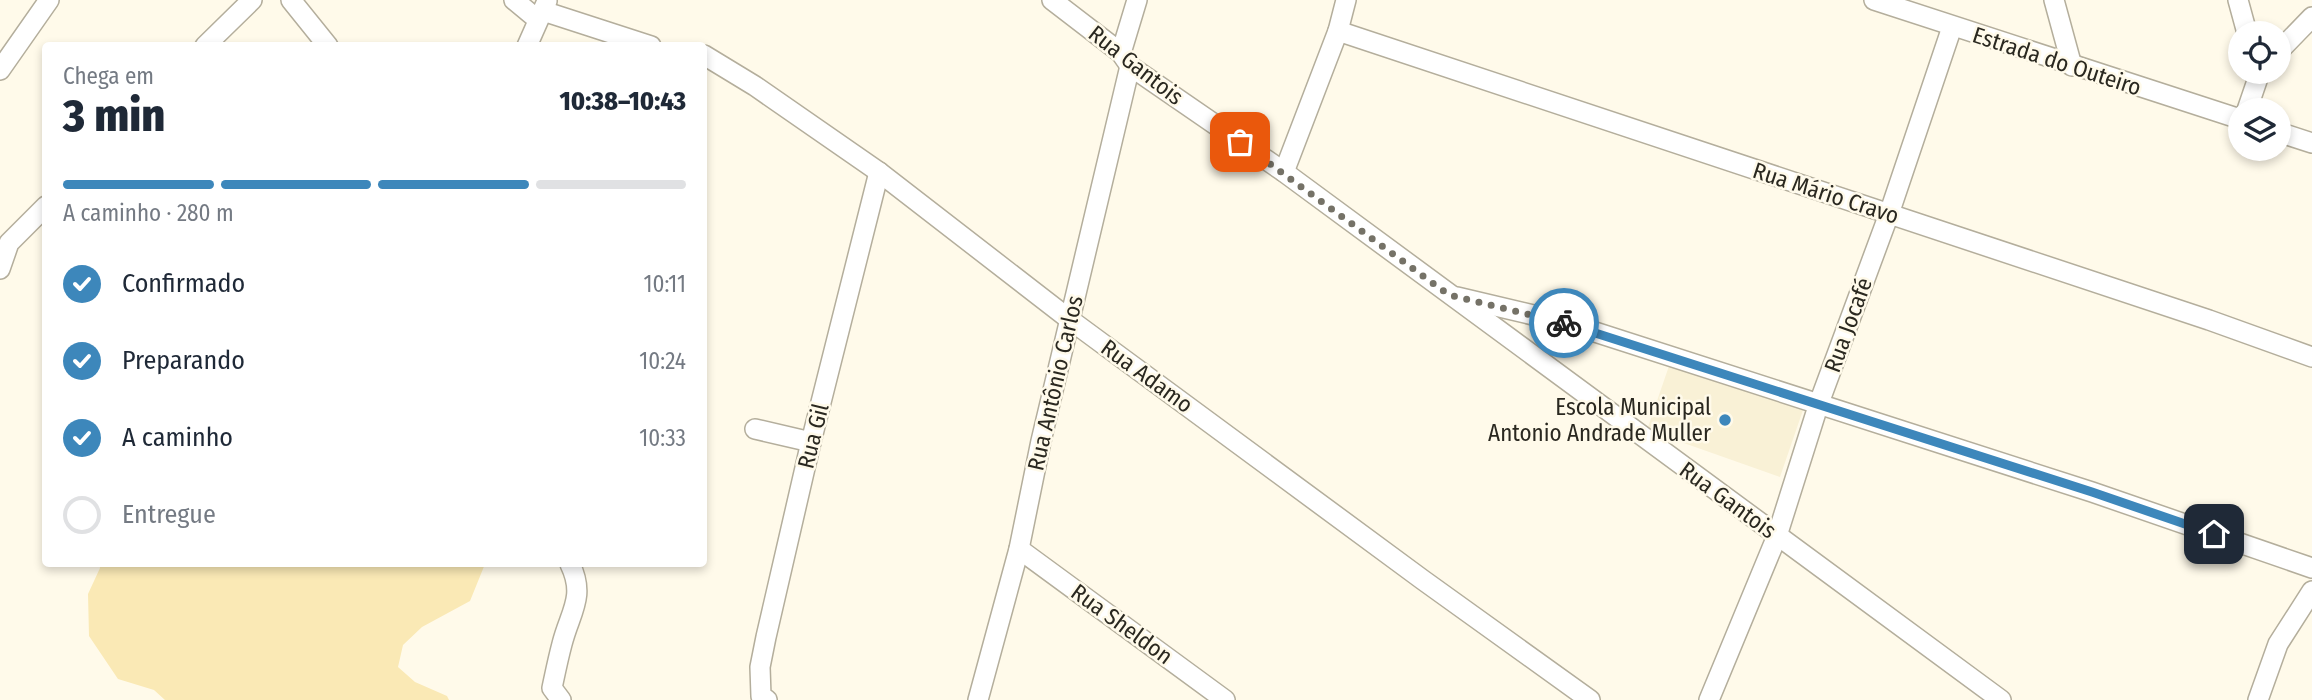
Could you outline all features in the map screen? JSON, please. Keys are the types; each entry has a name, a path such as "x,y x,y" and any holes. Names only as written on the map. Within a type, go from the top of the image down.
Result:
{"street":[{"path":"0,70 49,0"},
{"path":"209,42 252,0"},
{"path":"291,0 325,42"},
{"path":"514,0 639,42"},
{"name":"Rua Gantois","path":"1052,0 1126,60 1284,172 2001,700"},
{"name":"Rua Antônio Carlos","path":"978,700 1018,549 1137,0"},
{"path":"1284,172 1338,32 1346,0"},
{"name":"Estrada do Outeiro","path":"1874,0 2228,115"},
{"path":"2054,0 2072,66"},
{"path":"2238,0 2244,21"},
{"path":"529,42 542,10"},
{"path":"2291,39 2312,18"},
{"name":"Rua Jocafé","path":"1709,700 1777,536 1819,403 1889,214 1952,27"},
{"name":"Rua Mário Cravo","path":"1338,32 2209,320 2312,357"},
{"name":"Rua Adamo","path":"707,57 755,86 878,172 1069,319 1590,700"},
{"path":"2291,137 2312,144"},
{"name":"Rua Gil","path":"762,699 760,667 766,637 878,172"},
{"path":"0,269 4,240 42,209"},
{"path":"1449,295 1567,323 2092,492 2312,568"},
{"path":"755,429 811,442"},
{"name":"Rua Sheldon","path":"1018,549 1225,700"},
{"path":"561,700 552,688 562,642 578,598 577,578 572,567"},
{"path":"2258,700 2278,644 2312,591"}],"shaded area":[{"name":"Escola Municipal Antonio Andrade Muller","path":"1670,363 1803,410 1780,477 1647,430"},
{"path":"484,567 470,601 422,627 403,645 398,667 415,682 447,696 449,700 165,700 154,690 118,679 89,636 88,594 100,568"}],"way so far":[{"path":"1240,142 1449,295 1564,323"}],"place":[{"name":"Escola Municipal Antonio Andrade Muller","path":"1725,420"}],"route":[{"path":"1564,323 1819,403 2214,534"}]}
